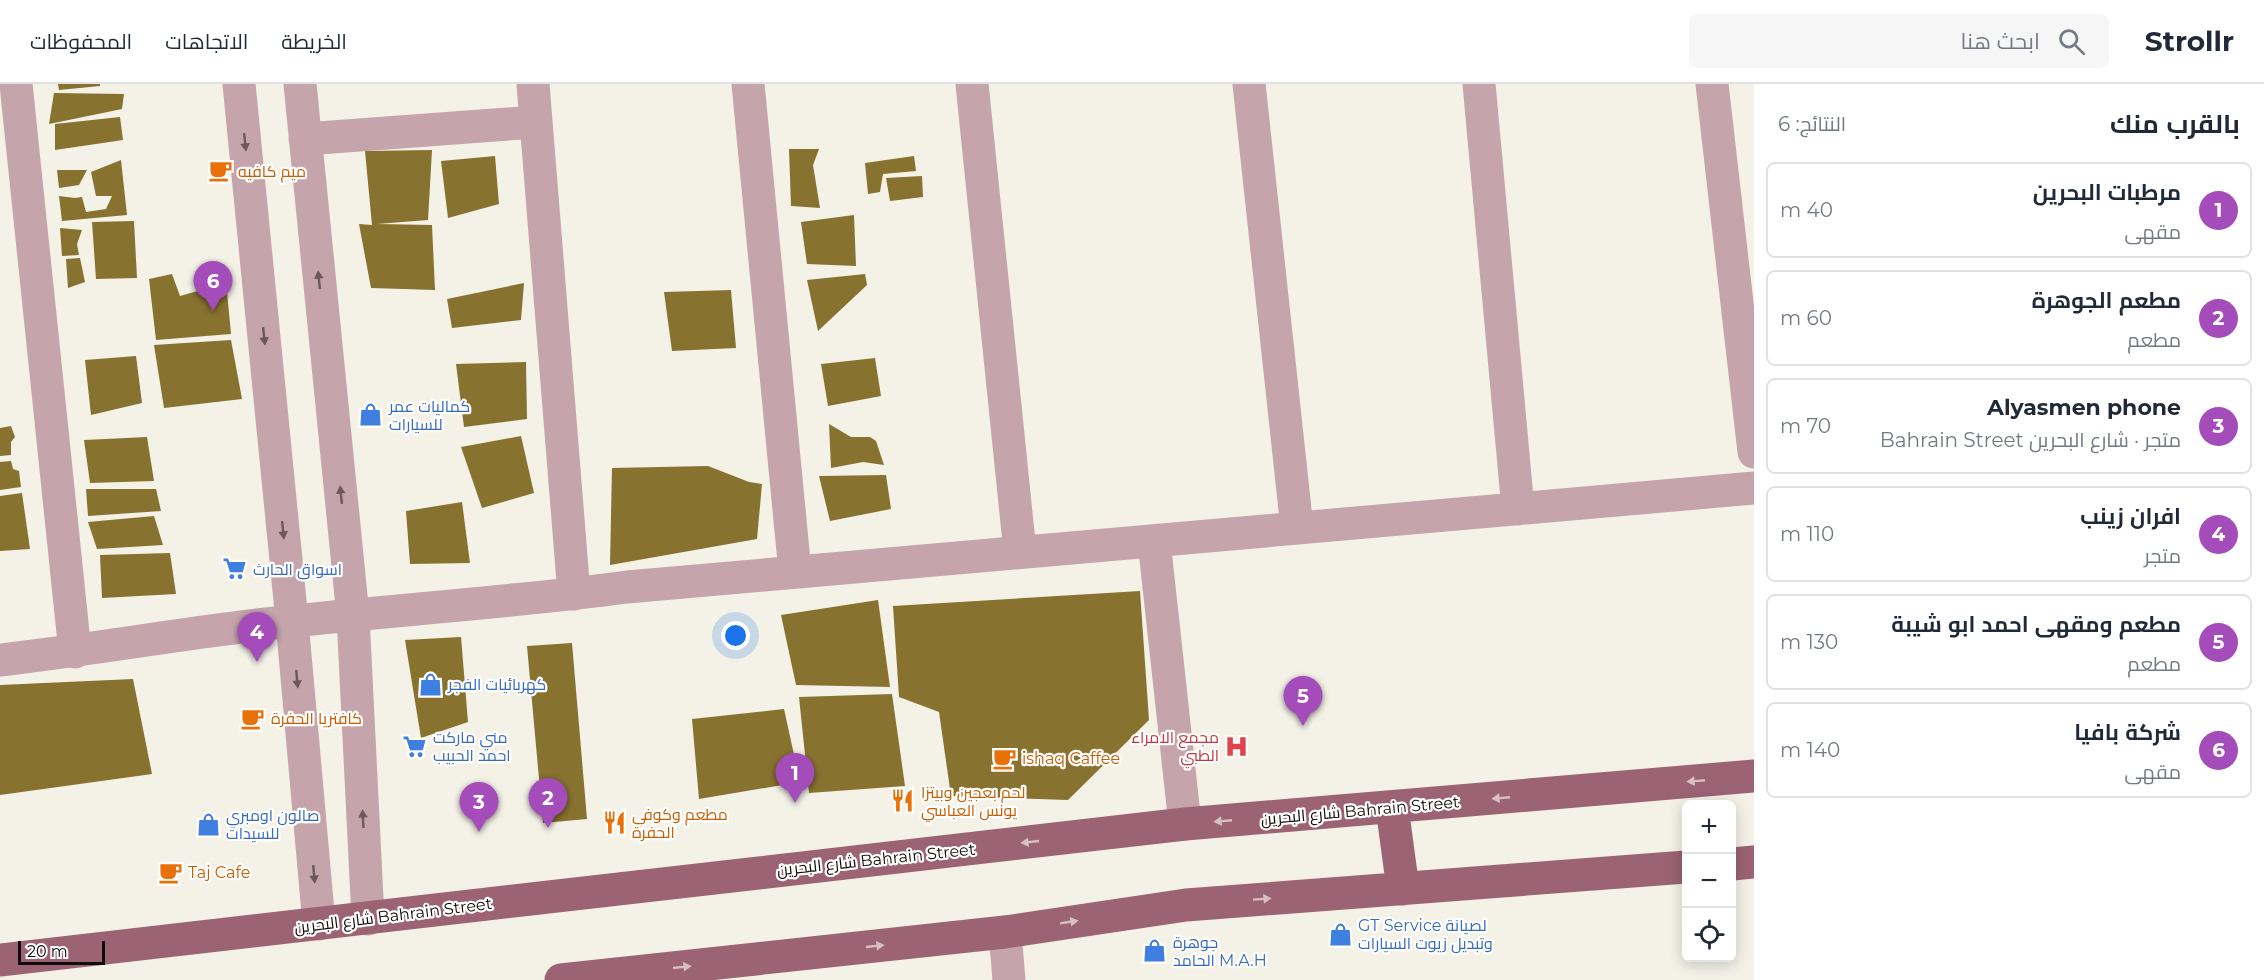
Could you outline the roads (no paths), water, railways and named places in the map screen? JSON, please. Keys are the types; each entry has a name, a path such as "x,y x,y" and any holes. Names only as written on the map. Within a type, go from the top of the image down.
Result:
{"main road":[{"name":"شارع البحرين Bahrain Street","path":"0,960 1185,824 1754,776"},
{"path":"1392,807 1403,889"},
{"path":"1736,864 1754,862"},
{"path":"561,980 749,970 1185,905 1682,867"}],"street":[{"path":"16,84 75,652"},
{"path":"239,84 292,621 319,924"},
{"path":"300,84 353,616 368,919"},
{"path":"533,84 574,594"},
{"path":"748,84 795,572"},
{"path":"972,84 1020,552"},
{"path":"1250,84 1297,528"},
{"path":"1479,84 1518,509"},
{"path":"1712,84 1754,452"},
{"path":"305,139 536,122"},
{"path":"0,660 75,652 292,621 574,594 627,586 1754,488"},
{"path":"1154,541 1185,824"},
{"path":"1005,932 1009,980"}],"place":[{"name":"ميم كافيه","path":"220,171"},
{"name":"شركة بافيا","path":"213,311"},
{"name":"كماليات عمر للسيارات","path":"371,415"},
{"name":"اسواق الحارث","path":"235,569"},
{"name":"افران زينب","path":"257,662"},
{"name":"كهربائيات الفجر","path":"430,684"},
{"name":"كافتريا الحفرة","path":"253,718"},
{"name":"مطعم ومقهى احمد ابو شيبة","path":"1303,726"},
{"name":"مني ماركت احمد الحبيب","path":"415,746"},
{"name":"مجمع الامراء الطبي","path":"1237,746"},
{"name":"ishaq Caffee","path":"1004,758"},
{"name":"لحم بعجين وبيتزا يونس العباسي","path":"903,801"},
{"name":"مرطبات البحرين","path":"795,803"},
{"name":"مطعم وكوفي الحفرة","path":"614,823"},
{"name":"صالون اومبري للسيدات","path":"208,824"},
{"name":"مطعم الجوهرة","path":"548,828"},
{"name":"Alyasmen phone","path":"479,832"},
{"name":"Taj Cafe","path":"170,872"},
{"name":"GT Service لصيانة وتبديل زيوت السيارات","path":"1340,934"},
{"name":"جوهرة الحامد M.A.H","path":"1155,951"}]}
